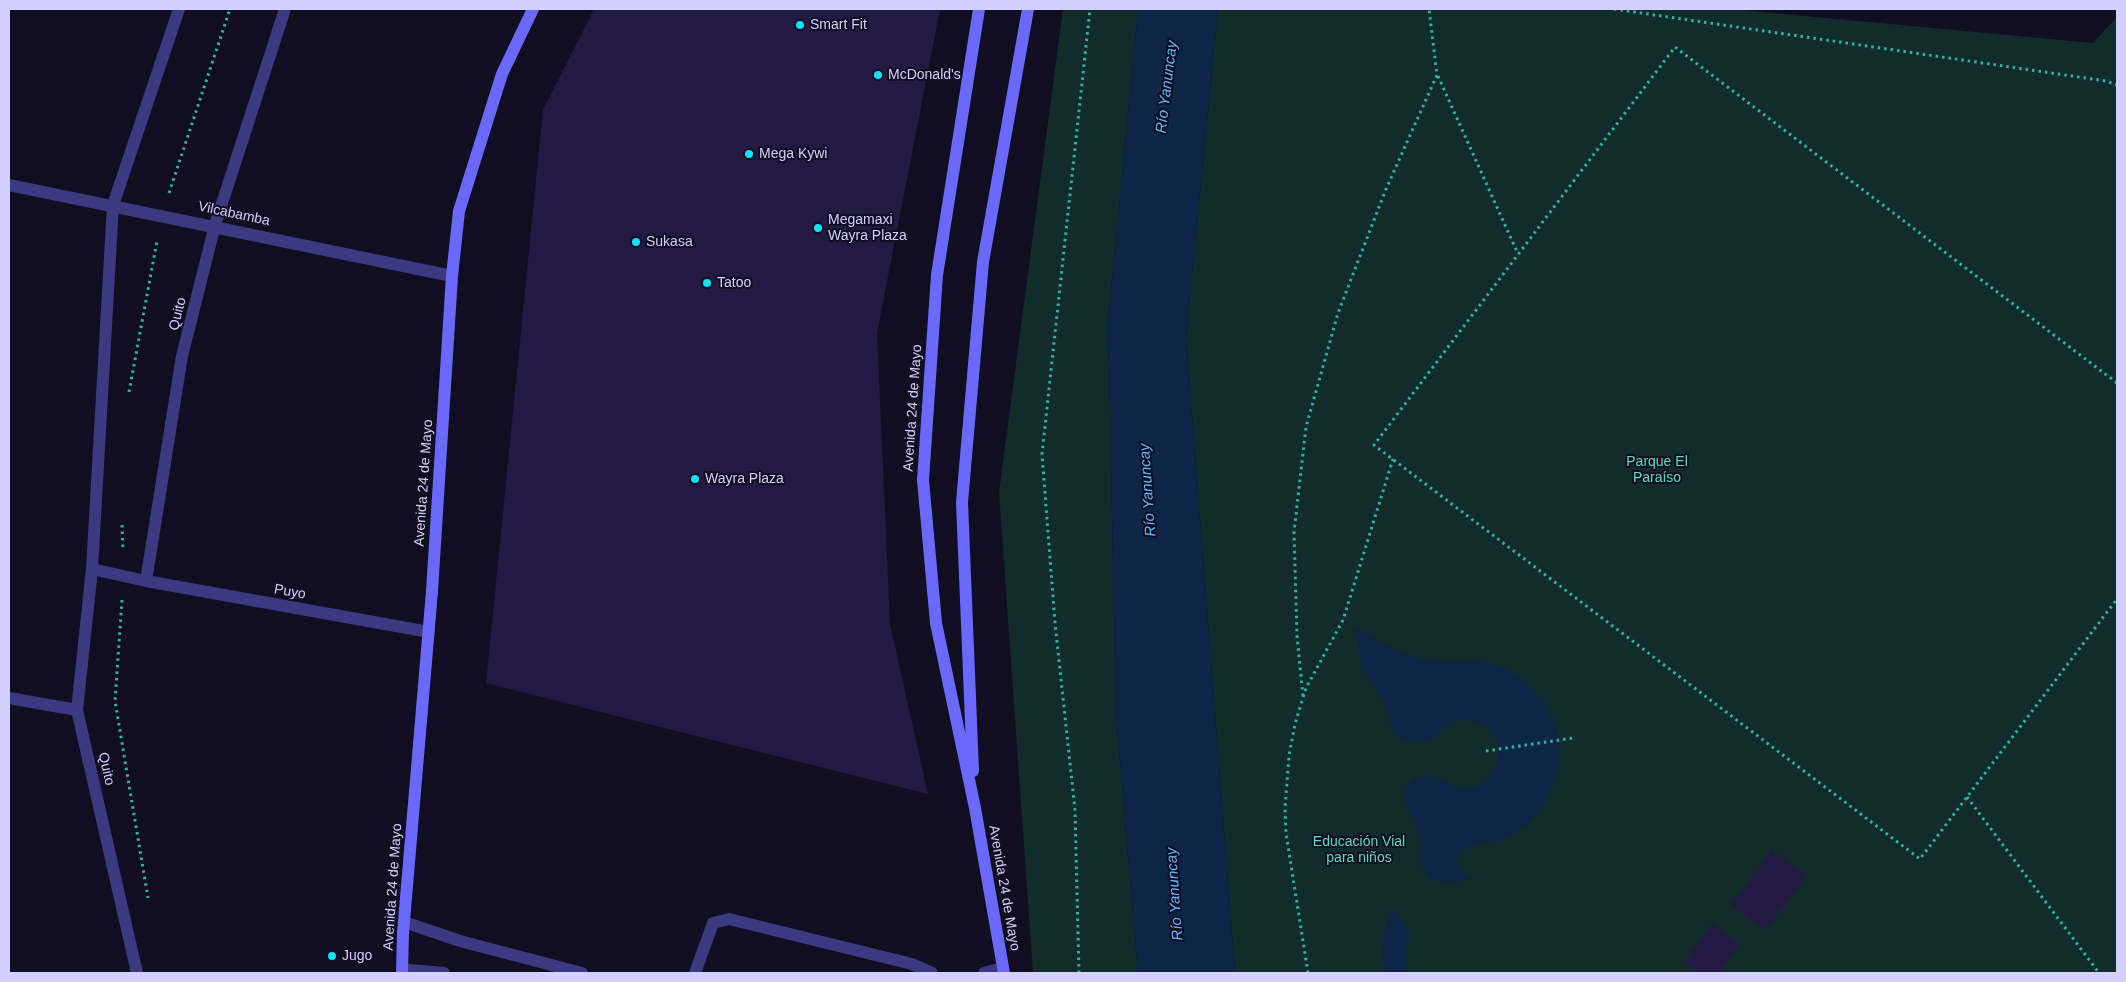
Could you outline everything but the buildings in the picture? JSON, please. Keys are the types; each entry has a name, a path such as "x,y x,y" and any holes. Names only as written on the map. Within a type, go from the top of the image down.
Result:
{"main road":[{"name":"Avenida 24 de Mayo","path":"404,972 403,927 429,632 452,276 459,211 502,74 533,9"},
{"name":"Avenida 24 de Mayo","path":"979,9 937,275 923,480 936,623 975,808 1004,971"},
{"name":"Avenida 24 de Mayo","path":"975,808 962,502 983,262 1028,9"}],"street":[{"name":"Quito","path":"137,973 77,710 92,569 113,205 179,9"},
{"name":"Quito","path":"146,581 182,356 216,226 285,9"},
{"name":"Vilcabamba","path":"9,185 452,276"},
{"path":"92,569 146,581"},
{"name":"Puyo","path":"146,581 429,632"},
{"path":"9,698 77,710"},
{"path":"695,973 713,924 729,919 912,964 932,973"},
{"path":"403,927 582,973"},
{"path":"984,973 1004,971"},
{"path":"404,972 444,973"}],"path":[{"path":"128,401 162,215 230,9"},
{"path":"1079,973 1075,810 1055,623 1042,454 1090,9"},
{"path":"1429,9 1437,76 1518,254"},
{"path":"1614,9 2086,78 2117,85"},
{"path":"2117,383 1675,47 1374,444 1920,859 2117,599"},
{"path":"1303,696 1297,636 1294,532 1306,427 1338,313 1386,189 1437,76"},
{"path":"1308,973 1292,881 1285,808 1289,756 1303,696 1315,668 1343,620 1393,459"},
{"path":"122,518 123,576 115,701 149,903"},
{"path":"1486,751 1573,738"},
{"path":"1967,797 2099,973"}],"green space":[{"path":"1063,9 1138,9 1107,333 1116,714 1138,973 1033,973 999,492"},
{"name":"Parque El Paraíso","path":"1218,9 1731,9 2093,43 2117,17 2117,973 1235,973 1186,337"}],"water":[{"name":"Río Yanuncay","path":"1138,9 1218,9 1186,337 1235,973 1138,973 1116,714 1107,333"},
{"path":"1358,628 1387,646 1419,659 1476,662 1498,667 1524,681 1535,691 1551,715 1559,743 1557,771 1553,785 1539,810 1519,830 1502,839 1467,847 1459,854 1457,864 1461,872 1470,878 1476,878 1441,882 1428,876 1423,868 1419,834 1406,802 1405,791 1413,780 1426,775 1461,788 1478,786 1485,782 1491,776 1498,760 1498,743 1495,736 1486,726 1466,719 1449,722 1435,736 1426,741 1411,742 1397,735 1393,731 1380,693 1362,667 1359,643 1354,633"},
{"path":"1391,910 1400,916 1409,932 1406,951 1408,973 1386,973 1383,941"}],"place":[{"name":"Smart Fit","path":"800,25"},
{"name":"McDonald's","path":"878,75"},
{"name":"Mega Kywi","path":"749,154"},
{"name":"Megamaxi Wayra Plaza","path":"818,228"},
{"name":"Sukasa","path":"636,242"},
{"name":"Tatoo","path":"707,283"},
{"name":"Wayra Plaza","path":"695,479"},
{"name":"Jugo","path":"332,956"}],"park label":[{"name":"Educación Vial para niños","path":"1359,850"}]}
